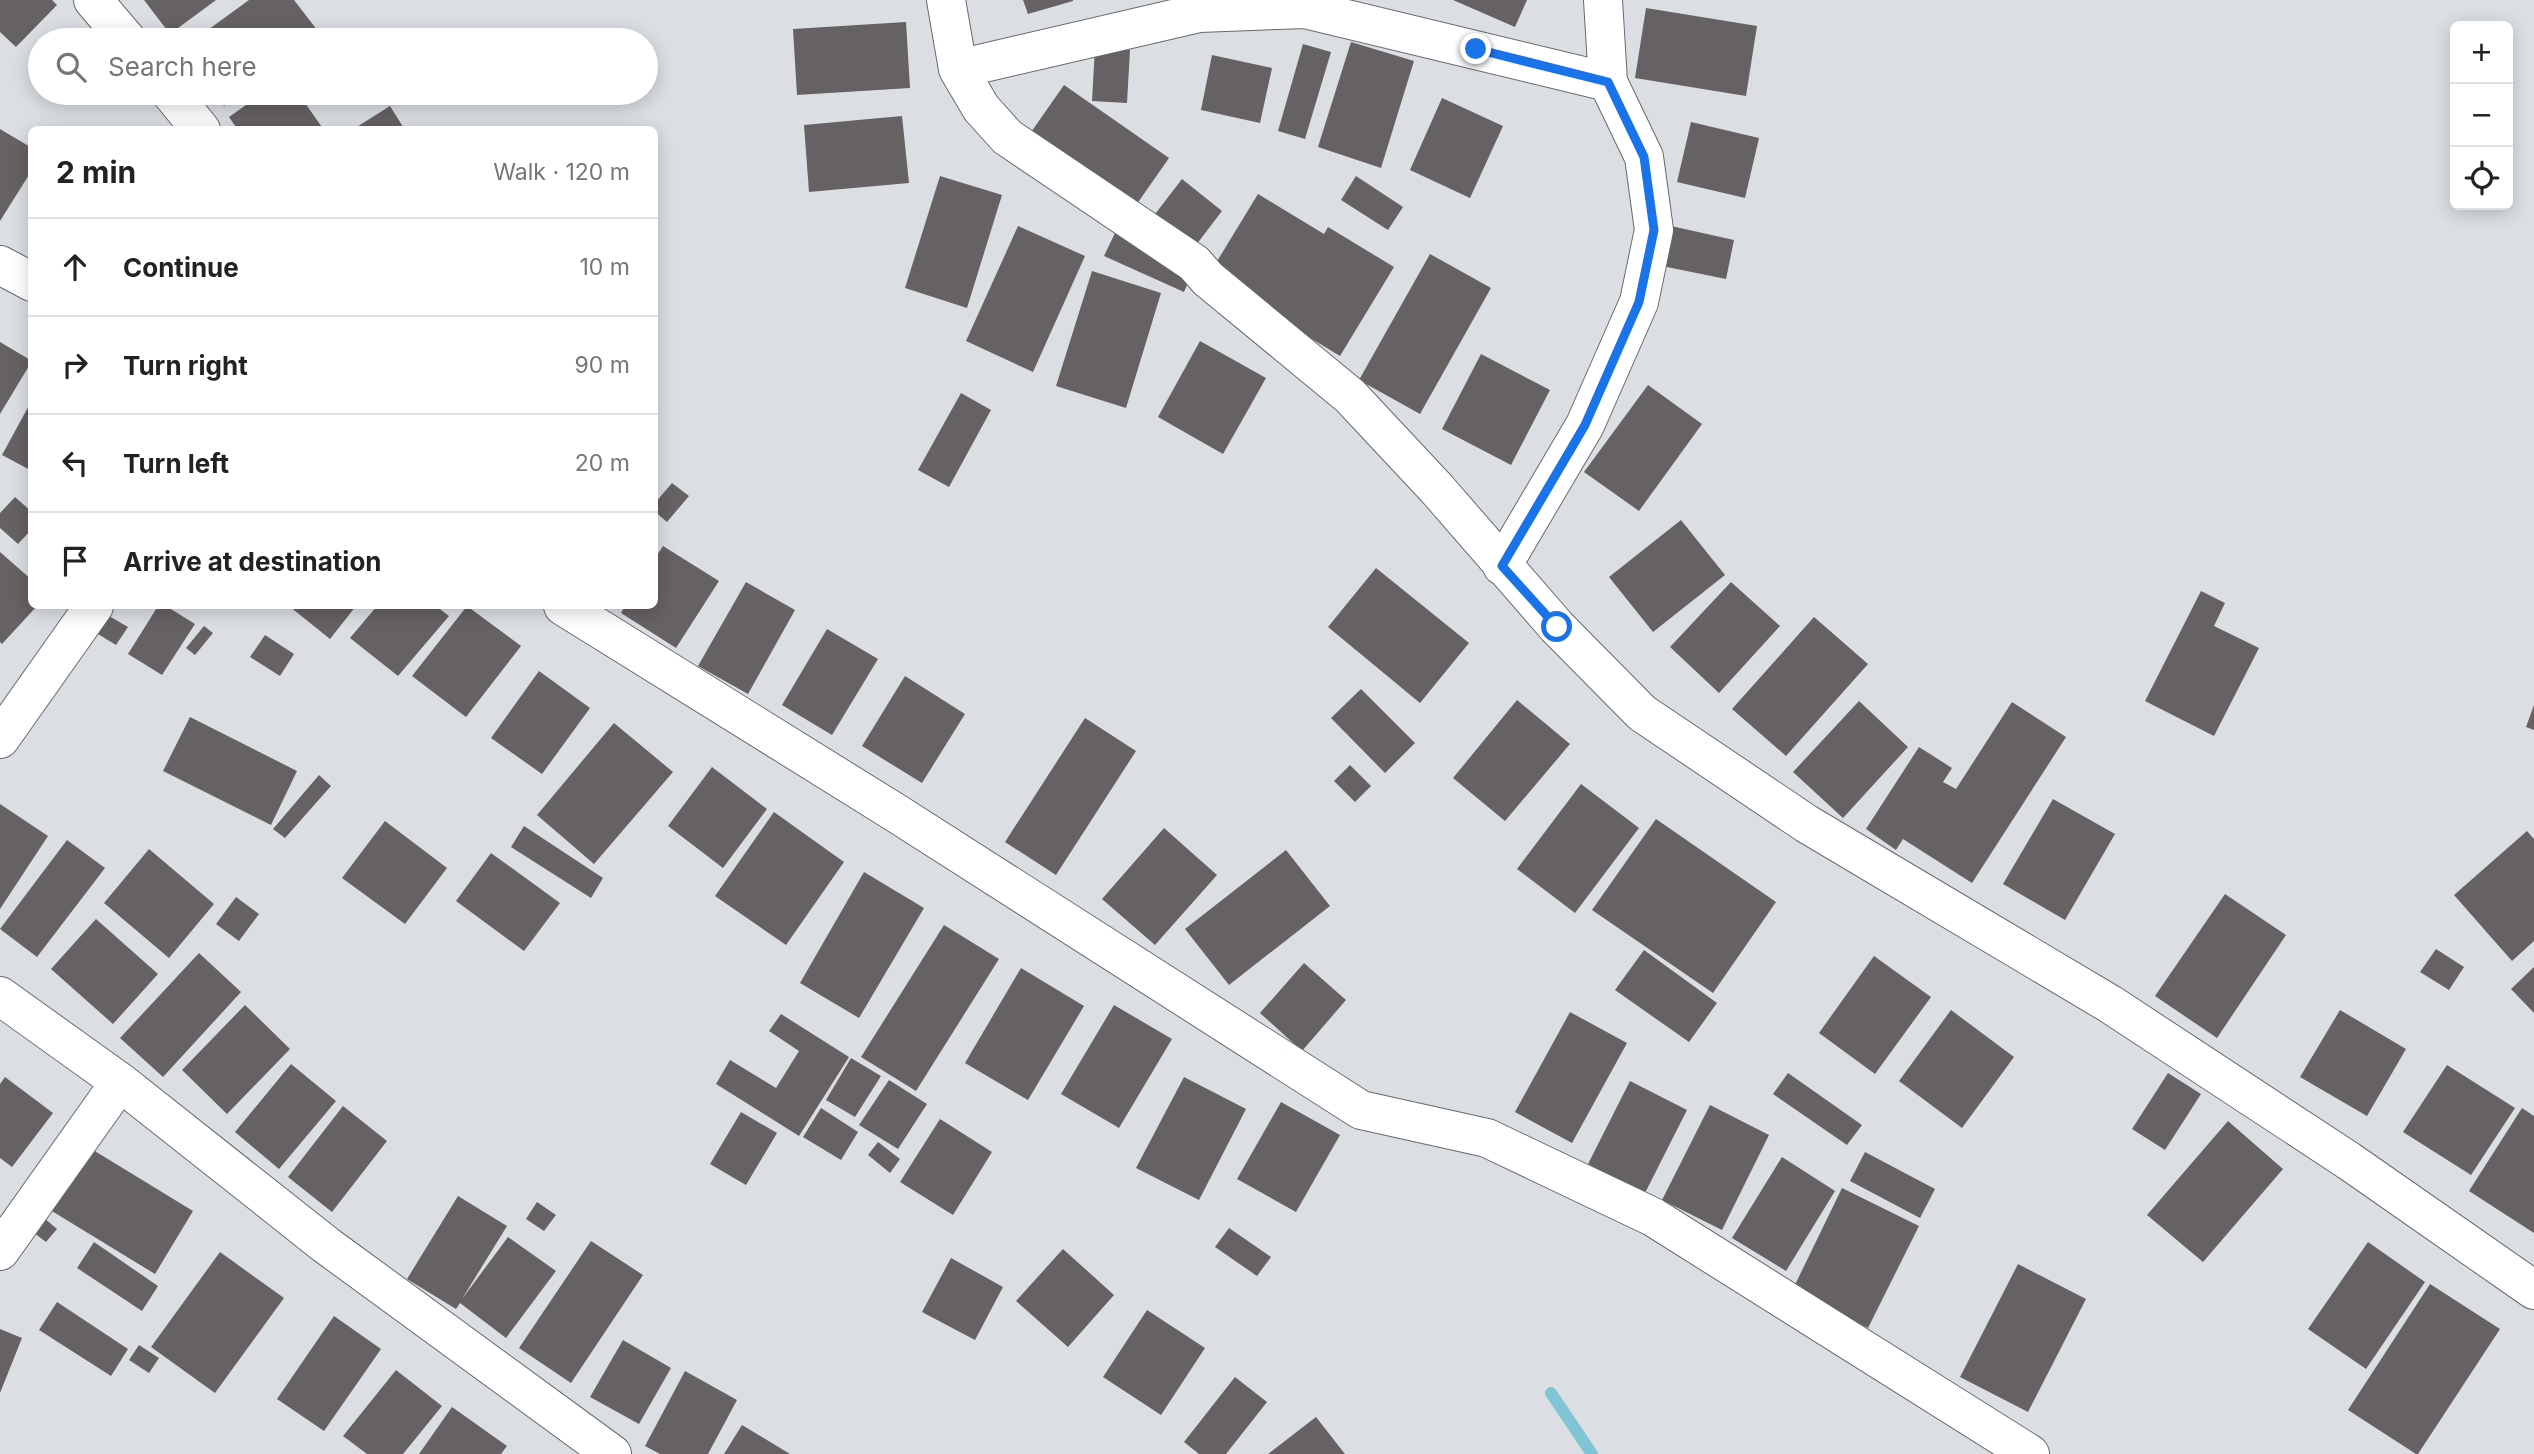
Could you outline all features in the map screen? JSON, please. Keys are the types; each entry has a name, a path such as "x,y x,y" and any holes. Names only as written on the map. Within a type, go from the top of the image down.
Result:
{"street":[{"path":"93,0 117,28"},
{"path":"946,0 958,69 981,108 1007,137 1194,263 1208,279 1350,396 1437,489 1557,627 1642,713 1807,824 2121,1012 2349,1161 2534,1290"},
{"path":"1502,566 1585,425 1639,302 1654,230 1644,157 1608,82 1603,0"},
{"path":"958,69 1199,13 1307,5 1608,82"},
{"path":"181,105 198,126"},
{"path":"0,265 28,280"},
{"path":"0,739 92,609"},
{"path":"568,609 896,813 1361,1110 1487,1138 1653,1217 2029,1454"},
{"path":"0,996 120,1082 326,1245 611,1454"},
{"path":"0,1251 120,1082"}],"building":[{"path":"0,0 52,0 57,5 35,28 28,28 28,35 16,47 0,32"},
{"path":"144,0 216,0 178,28 165,28"},
{"path":"249,0 294,0 316,28 210,28"},
{"path":"1023,0 1073,0 1073,1 1028,14"},
{"path":"1453,0 1527,0 1515,27"},
{"path":"1646,8 1757,26 1746,96 1635,78"},
{"path":"906,22 910,88 797,95 793,29"},
{"path":"1351,42 1414,61 1381,168 1318,147"},
{"path":"1303,44 1331,52 1305,139 1278,131"},
{"path":"1095,47 1130,50 1127,103 1092,101"},
{"path":"1212,55 1272,68 1260,123 1201,110"},
{"path":"1064,85 1169,158 1132,211 1027,138"},
{"path":"1442,98 1503,126 1470,198 1410,170"},
{"path":"246,105 306,105 321,126 235,126 229,117"},
{"path":"390,106 402,126 358,126"},
{"path":"902,116 909,183 809,192 804,125"},
{"path":"1691,122 1759,138 1745,198 1677,182"},
{"path":"0,129 28,146 28,176 0,221"},
{"path":"940,176 1002,195 967,308 905,288"},
{"path":"1356,176 1403,207 1388,230 1341,200"},
{"path":"1182,179 1222,211 1190,253 1149,222"},
{"path":"1258,194 1324,234 1328,227 1394,267 1340,356 1208,276"},
{"path":"1018,226 1085,256 1033,372 966,341"},
{"path":"1671,226 1734,240 1726,279 1662,266"},
{"path":"1115,233 1194,268 1184,292 1104,256"},
{"path":"1430,254 1491,288 1420,414 1359,380"},
{"path":"1092,271 1161,293 1126,408 1056,386"},
{"path":"1200,341 1266,378 1223,454 1158,417"},
{"path":"0,342 28,359 28,368 0,414"},
{"path":"1481,354 1550,390 1511,465 1442,429"},
{"path":"1648,385 1702,424 1639,511 1584,472"},
{"path":"961,393 991,410 949,487 918,470"},
{"path":"28,407 28,469 2,455"},
{"path":"672,483 689,496 667,522 658,514 658,499"},
{"path":"15,497 28,508 28,533 18,544 0,528 0,513"},
{"path":"1681,520 1725,575 1653,632 1609,577"},
{"path":"663,546 719,581 676,648 621,613 623,609 658,609 658,554"},
{"path":"0,552 28,576 28,609 34,609 2,644"},
{"path":"1376,568 1469,643 1420,703 1328,627"},
{"path":"746,582 795,610 748,694 698,666"},
{"path":"1731,582 1780,626 1719,693 1670,647"},
{"path":"2201,591 2225,603 2214,626 2259,648 2214,736 2145,701"},
{"path":"156,609 171,609 195,624 162,675 128,654"},
{"path":"293,609 354,609 330,639"},
{"path":"374,609 440,609 449,616 398,676 350,638"},
{"path":"465,609 471,609 521,646 466,717 412,676"},
{"path":"109,616 128,627 116,645 98,634"},
{"path":"1814,617 1868,664 1786,756 1732,709"},
{"path":"204,626 213,633 195,655 186,648"},
{"path":"827,629 878,659 832,735 782,705"},
{"path":"265,635 294,654 280,676 250,657"},
{"path":"539,671 590,708 542,774 491,738"},
{"path":"905,676 965,714 922,783 862,746"},
{"path":"1361,689 1415,743 1385,773 1331,718"},
{"path":"1517,700 1570,744 1505,821 1453,778"},
{"path":"1859,701 1908,747 1843,818 1793,772"},
{"path":"2012,702 2066,737 1972,883 1903,839 1896,850 1866,829 1919,747 1952,768 1943,782 1956,789"},
{"path":"2534,705 2534,730 2526,727"},
{"path":"190,717 297,771 271,825 163,771"},
{"path":"1085,718 1136,751 1056,875 1005,842"},
{"path":"614,723 673,772 594,864 537,815"},
{"path":"1350,765 1371,786 1355,802 1334,781"},
{"path":"712,767 767,809 723,868 668,826"},
{"path":"319,775 331,786 285,838 273,829"},
{"path":"1581,784 1639,828 1575,913 1517,869"},
{"path":"2053,799 2115,834 2065,920 2003,884"},
{"path":"0,804 48,836 0,909"},
{"path":"774,812 844,862 786,945 715,896"},
{"path":"1656,819 1776,902 1713,993 1592,910"},
{"path":"385,821 447,868 405,924 342,878"},
{"path":"524,826 603,878 591,898 511,847"},
{"path":"1164,828 1217,875 1155,945 1102,899"},
{"path":"2527,831 2534,839 2534,941 2512,961 2454,895"},
{"path":"67,840 105,868 37,957 0,929"},
{"path":"149,849 214,904 169,958 104,903"},
{"path":"1286,850 1330,906 1229,985 1185,929"},
{"path":"491,853 560,903 524,951 456,901"},
{"path":"864,872 924,908 859,1018 800,983"},
{"path":"2225,894 2286,935 2217,1038 2155,996"},
{"path":"236,897 259,914 239,941 216,924"},
{"path":"96,919 158,974 113,1024 51,969"},
{"path":"944,925 999,959 916,1091 861,1057"},
{"path":"2436,949 2464,967 2449,990 2420,972"},
{"path":"1644,950 1717,1003 1689,1042 1615,990"},
{"path":"199,953 241,992 163,1077 120,1038"},
{"path":"1874,956 1931,997 1875,1074 1819,1033"},
{"path":"1304,963 1346,1000 1302,1051 1260,1013"},
{"path":"2534,967 2534,1013 2511,989"},
{"path":"1021,968 1084,1006 1028,1100 965,1063"},
{"path":"245,1005 290,1049 227,1114 182,1070"},
{"path":"1114,1005 1172,1039 1119,1128 1061,1094"},
{"path":"1951,1010 2014,1057 1962,1128 1899,1081"},
{"path":"2340,1010 2406,1049 2367,1116 2300,1077"},
{"path":"1570,1012 1627,1043 1572,1143 1515,1112"},
{"path":"781,1014 849,1057 799,1136 716,1084 730,1060 776,1088 799,1051 769,1031"},
{"path":"851,1058 881,1076 855,1117 826,1100"},
{"path":"291,1064 336,1101 279,1169 235,1132"},
{"path":"2447,1065 2515,1108 2471,1175 2403,1132"},
{"path":"1788,1073 1862,1125 1847,1145 1773,1094"},
{"path":"2168,1073 2201,1094 2165,1150 2132,1129"},
{"path":"5,1077 53,1113 12,1167 0,1158 0,1084"},
{"path":"1184,1077 1246,1109 1199,1200 1136,1168"},
{"path":"889,1080 927,1104 898,1149 859,1125"},
{"path":"1630,1081 1687,1110 1645,1193 1588,1164"},
{"path":"1281,1102 1340,1135 1296,1212 1237,1179"},
{"path":"1710,1105 1769,1135 1722,1230 1662,1200"},
{"path":"343,1106 387,1141 332,1212 288,1177"},
{"path":"821,1108 858,1132 841,1160 803,1137"},
{"path":"2522,1108 2534,1116 2534,1233 2469,1191"},
{"path":"741,1112 777,1133 746,1185 710,1164"},
{"path":"940,1119 992,1152 953,1215 900,1182"},
{"path":"2228,1121 2283,1169 2203,1262 2147,1215"},
{"path":"80,1142 193,1211 155,1274 42,1205"},
{"path":"878,1142 900,1159 890,1173 868,1155"},
{"path":"1865,1152 1935,1189 1920,1218 1850,1181"},
{"path":"1782,1157 1835,1191 1786,1271 1732,1238"},
{"path":"1842,1188 1919,1226 1868,1328 1792,1291"},
{"path":"458,1196 507,1226 462,1299 508,1237 556,1271 506,1338 460,1303 456,1309 407,1279"},
{"path":"537,1202 556,1215 544,1231 526,1219"},
{"path":"44,1218 57,1229 46,1242 33,1232"},
{"path":"1229,1228 1271,1257 1257,1276 1215,1247"},
{"path":"591,1241 643,1275 571,1383 519,1348"},
{"path":"94,1242 158,1286 142,1311 77,1268"},
{"path":"2368,1242 2425,1282 2366,1369 2308,1329"},
{"path":"1063,1249 1114,1295 1068,1347 1016,1301"},
{"path":"220,1252 284,1298 215,1393 151,1347"},
{"path":"951,1258 1003,1287 975,1340 922,1312"},
{"path":"2018,1264 2086,1299 2028,1412 1960,1377"},
{"path":"2430,1284 2500,1329 2416,1454 2348,1410"},
{"path":"57,1302 128,1349 111,1376 39,1330"},
{"path":"1147,1310 1205,1348 1161,1415 1103,1377"},
{"path":"334,1316 381,1349 324,1431 277,1399"},
{"path":"0,1329 22,1338 0,1393"},
{"path":"623,1340 671,1368 639,1424 590,1397"},
{"path":"139,1345 159,1358 149,1373 129,1360"},
{"path":"396,1370 442,1406 403,1454 367,1454 343,1436"},
{"path":"685,1371 737,1400 708,1454 660,1454 645,1446"},
{"path":"1235,1377 1267,1402 1226,1454 1199,1454 1184,1442"},
{"path":"452,1407 507,1446 501,1454 419,1454"},
{"path":"1316,1417 1345,1454 1268,1454"},
{"path":"742,1425 790,1454 724,1454"}],"waterway":[{"path":"1551,1393 1592,1454"}],"route":[{"path":"1476,49 1608,82 1644,157 1654,230 1639,302 1585,425 1502,566 1557,627"}]}
